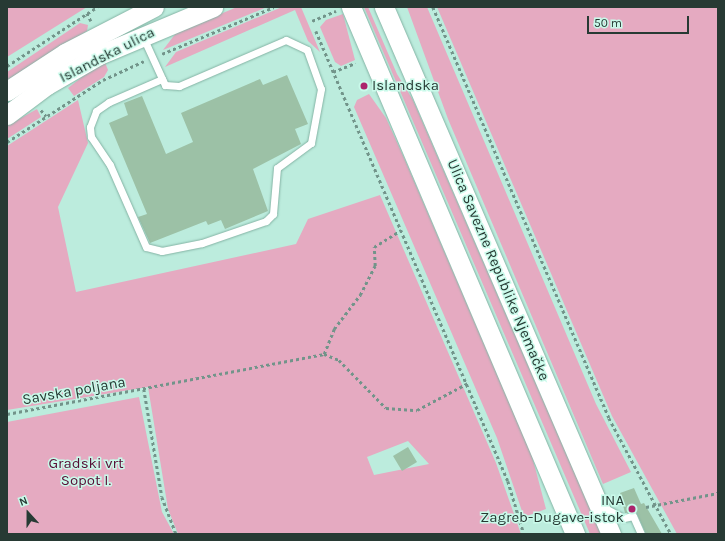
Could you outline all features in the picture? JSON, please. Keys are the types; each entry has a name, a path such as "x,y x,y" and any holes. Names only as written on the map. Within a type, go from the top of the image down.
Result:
{"main road":[{"name":"Islandska ulica","path":"7,91 132,12 154,7"},
{"name":"Islandska ulica","path":"7,115 47,85 142,35 213,7"},
{"name":"Ulica Savezne Republike Njemačke","path":"384,7 611,534"},
{"path":"345,8 571,530"},
{"path":"132,12 142,35"}],"lane":[{"path":"142,35 162,79 164,85 179,86 286,40 307,50 321,89 311,143 277,168 273,214 266,221 202,243 162,251 146,247 110,165 91,137 90,127 96,111 109,102 162,79"},
{"path":"597,503 624,518 633,516 641,534"}],"path":[{"path":"7,66 97,7"},
{"path":"164,54 274,7"},
{"path":"433,7 609,418 672,534"},
{"path":"312,21 345,8"},
{"path":"316,31 468,383 508,481 524,534"},
{"path":"7,142 114,73 145,61"},
{"path":"334,72 355,63"},
{"path":"41,110 46,116"},
{"path":"401,230 374,247 375,266 360,295 334,329 324,354 339,360 376,401 391,409 417,410 468,383"},
{"name":"Savska poljana","path":"7,414 324,354"},
{"path":"144,389 162,497 176,534"},
{"path":"646,507 655,503 718,493"}],"green space":[{"path":"7,7 87,7 7,57"},
{"path":"237,7 267,7 163,50 176,33"},
{"path":"282,7 301,7 320,52 308,41 295,10 165,67 176,52"},
{"path":"364,7 368,7 397,74 413,100 601,534 590,534"},
{"path":"407,7 427,7 596,404 631,472 603,484 448,119"},
{"path":"437,7 718,7 718,534 677,534 612,416"},
{"path":"343,14 355,60 341,66 335,62 320,27 326,20"},
{"path":"80,23 88,25 87,31 7,82 7,72"},
{"path":"104,60 108,70 104,77 74,96 68,88"},
{"path":"369,94 386,118 405,160 532,456 546,509 524,517 497,438 354,107 357,100"},
{"path":"78,100 88,143 58,207 76,292 296,244 308,219 380,195 496,463 521,534 178,534 168,509 148,387 7,410 7,146","holes":["408,441 429,464 374,475 367,457"]},
{"path":"37,109 41,117 7,139 7,126"},
{"name":"Gradski vrt Sopot I.","path":"139,397 162,512 174,534 7,534 7,422"}],"building":[{"path":"287,75 308,124 295,129 301,144 253,169 268,211 225,229 221,220 208,225 206,221 150,243 138,217 147,214 109,123 128,115 124,103 142,96 166,154 193,142 181,113 260,79 263,85"},
{"path":"408,447 417,462 402,471 393,456"},
{"path":"634,488 641,504 644,503 662,534 646,534 636,512 625,513 620,493"}],"place":[{"name":"Islandska","path":"364,86"},
{"name":"INA Zagreb-Dugave-istok","path":"632,509"}]}
